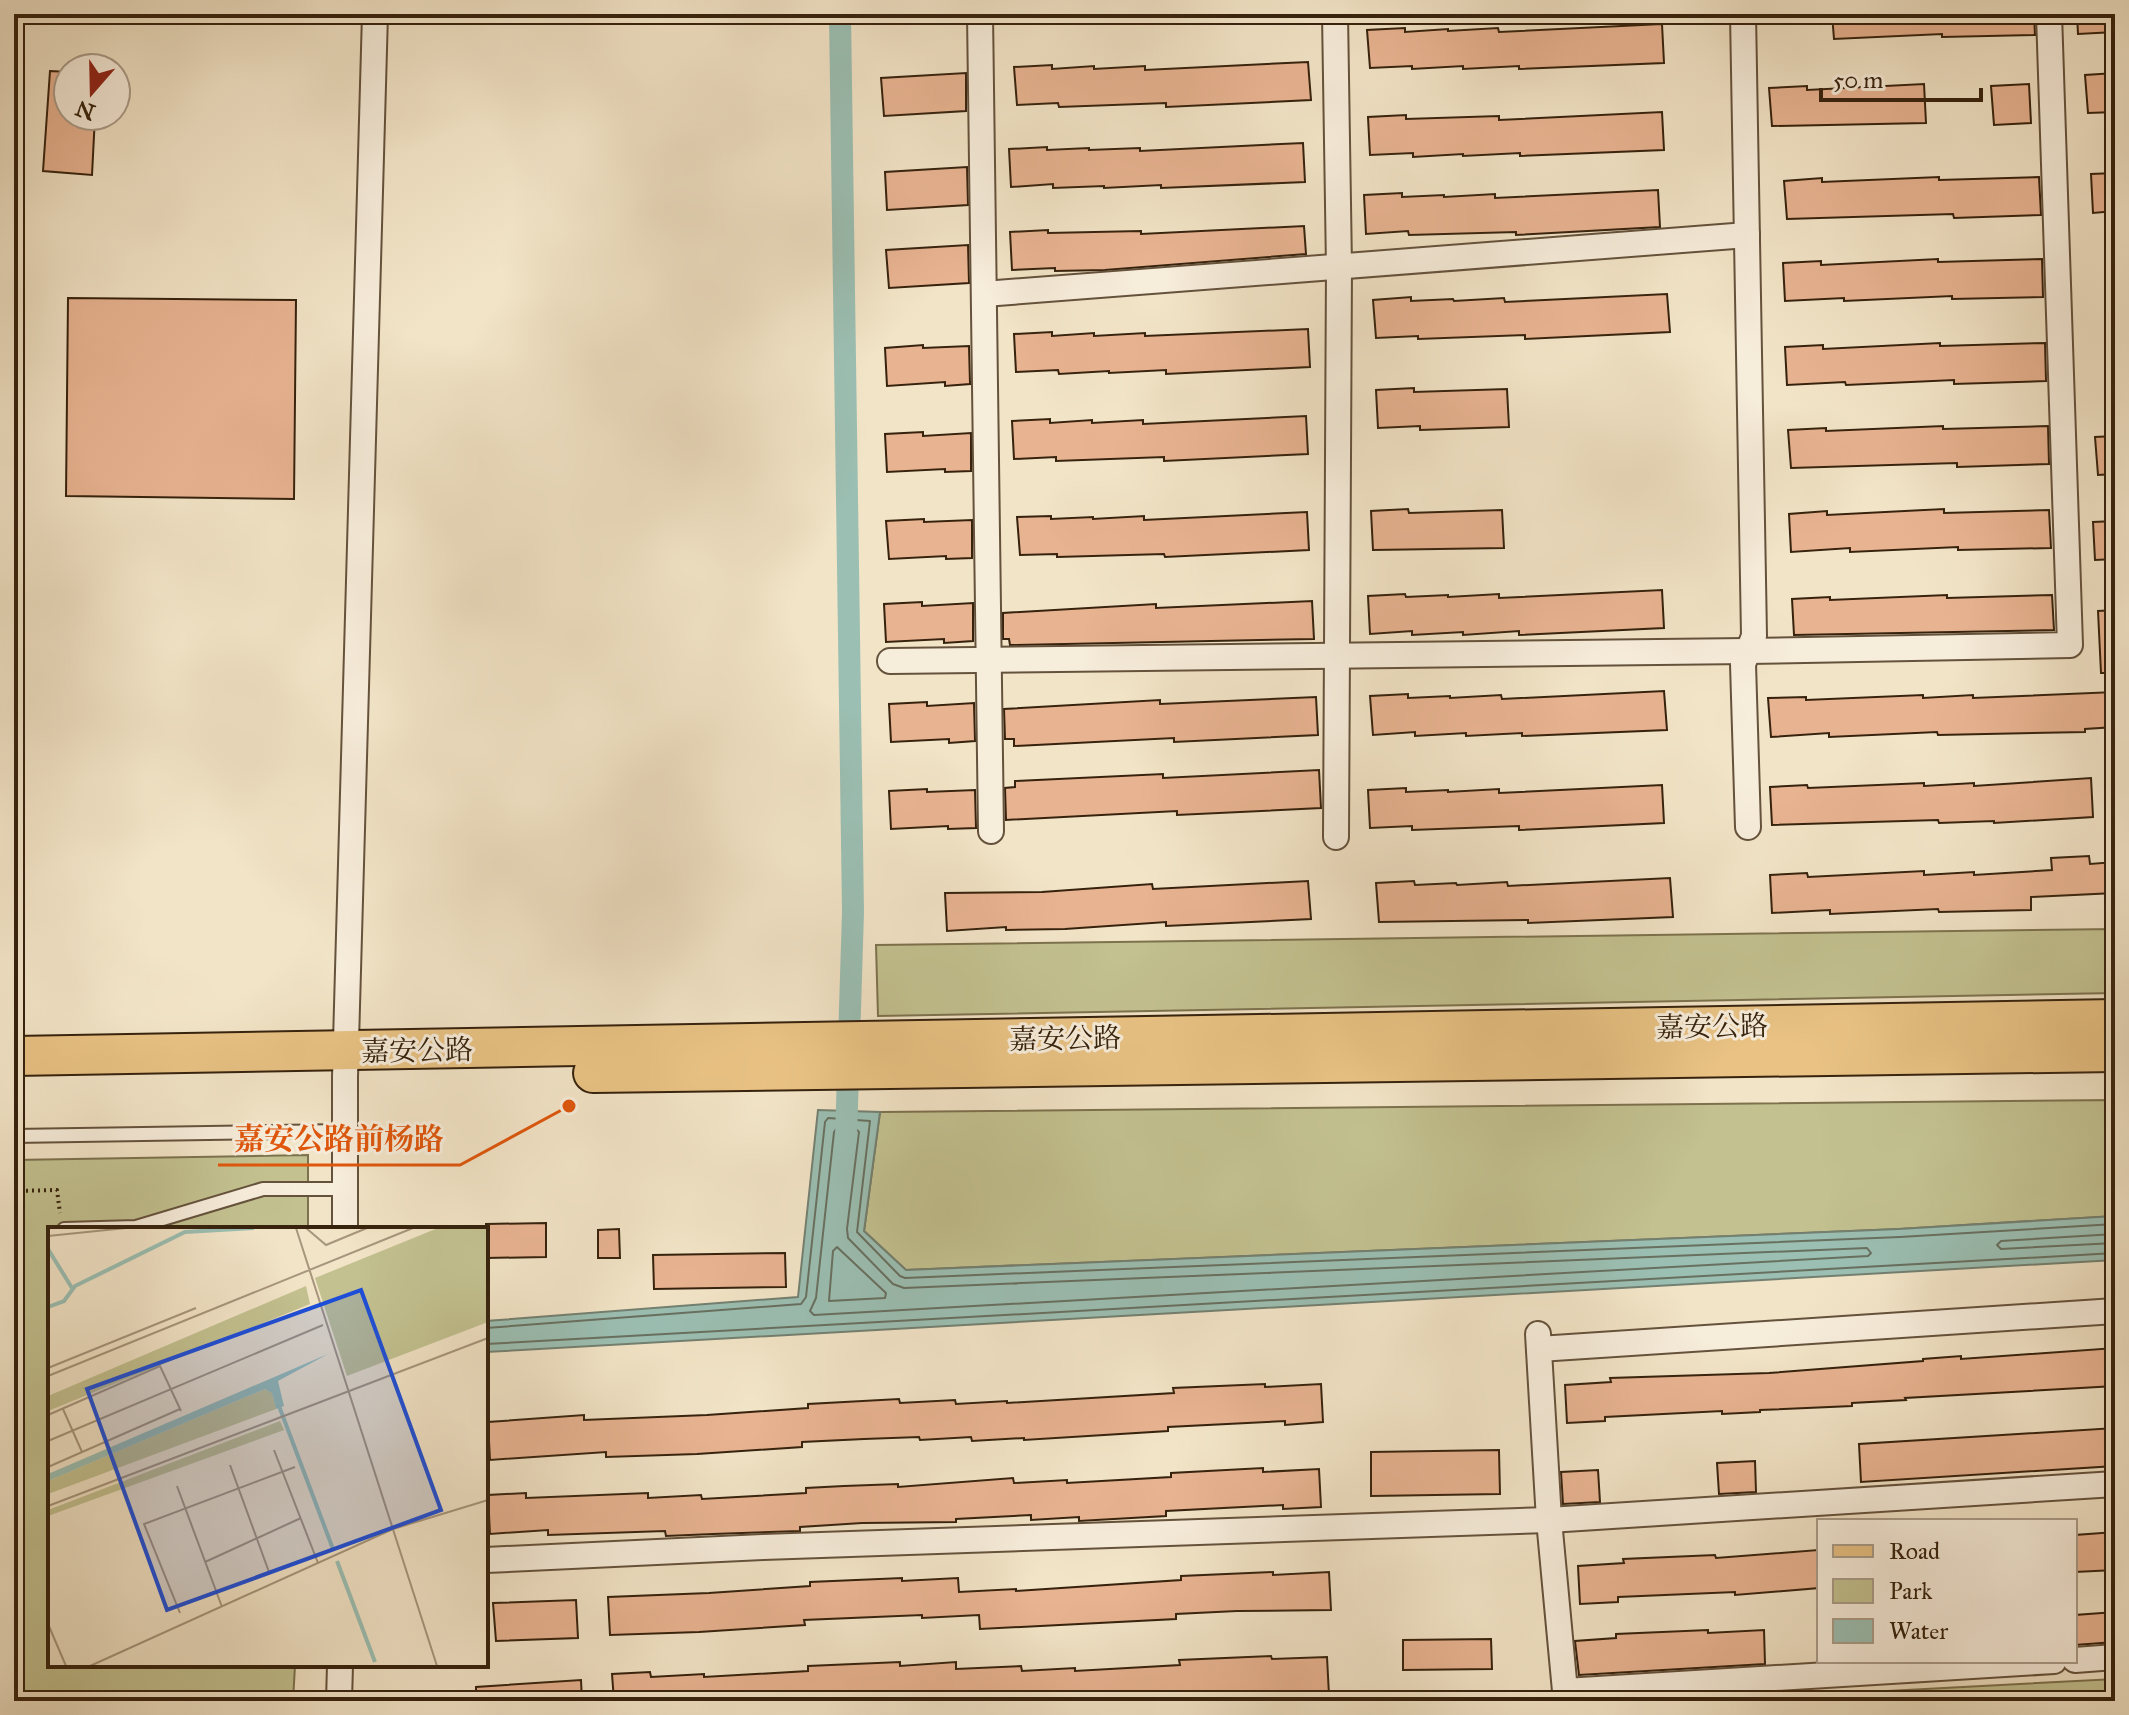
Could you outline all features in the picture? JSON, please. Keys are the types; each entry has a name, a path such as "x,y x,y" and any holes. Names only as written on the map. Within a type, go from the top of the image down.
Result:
{"main road":[{"name":"嘉安公路","path":"14,1081 346,1064 816,1057 2115,1019"},
{"name":"嘉安公路","path":"890,1055 2115,1052"},
{"name":"嘉安公路","path":"14,1056 346,1064"}],"street":[{"path":"345,1227 346,1064 375,14"},
{"path":"980,14 991,831"},
{"path":"1335,14 1339,267 1336,837"},
{"path":"1743,14 1754,636 1743,664 1748,827"},
{"path":"890,661 2070,645 2049,14"},
{"path":"984,294 1747,235"},
{"path":"2021,1663 1565,1691 1549,1520 1538,1341 2115,1311"},
{"path":"488,1560 1549,1520 2115,1484"},
{"path":"2077,1660 2115,1657"},
{"path":"339,1701 340,1667"}],"lane":[{"path":"14,1136 345,1131"},
{"path":"62,1223 136,1227 263,1189 345,1189"}],"path":[{"path":"14,1191 57,1190 62,1223"}],"green space":[{"path":"2115,929 2115,993 878,1016 876,945"},
{"path":"2115,1100 2115,1216 1899,1229 906,1270 864,1231 880,1112"},
{"path":"308,1155 308,1227 48,1227 48,1667 295,1667 293,1701 14,1701 14,1160"},
{"path":"2115,1679 2115,1701 1695,1701"}],"water":[{"path":"818,1110 880,1112 864,1231 906,1270 1899,1229 2115,1216 2115,1260 488,1352 488,1321 798,1297"}],"building":[{"path":"1832,14 2034,14 2035,35 1942,37 1942,34 1834,39"},
{"path":"2077,14 2115,14 2115,32 2078,34"},
{"path":"1662,24 1664,63 1519,69 1519,66 1370,68 1367,30 1405,28 1405,32 1498,28 1499,32"},
{"path":"1308,62 1311,100 1166,107 1166,103 1059,107 1058,103 1017,105 1014,67 1052,65 1052,69 1094,66 1094,69 1145,66 1145,70"},
{"path":"52,71 52,132 94,132 92,175 43,171"},
{"path":"966,73 966,111 884,116 881,78"},
{"path":"2115,73 2115,112 2088,113 2085,75"},
{"path":"1924,84 1926,123 1772,126 1769,88 1807,86 1807,90"},
{"path":"2029,84 2031,123 1994,125 1991,86"},
{"path":"1662,112 1664,150 1520,156 1520,153 1413,157 1413,153 1370,155 1368,117 1499,116 1499,120"},
{"path":"1303,143 1305,182 1161,188 1161,185 1053,188 1053,184 1011,187 1009,149 1140,148 1140,151"},
{"path":"967,167 968,205 887,210 885,172"},
{"path":"2115,173 2115,211 2093,213 2091,174"},
{"path":"1939,177 1939,180 2039,177 2041,215 1787,219 1784,181"},
{"path":"1658,190 1660,227 1516,235 1516,232 1409,235 1408,231 1366,234 1364,195 1402,193 1402,197 1444,197 1495,194 1495,198"},
{"path":"1304,226 1306,254 1105,270 1012,270 1010,232 1141,231 1141,234"},
{"path":"968,245 969,283 889,288 886,250"},
{"path":"1938,259 1938,262 2042,259 2043,297 1952,299 1952,296 1785,301 1783,263 1821,261 1821,265"},
{"path":"1667,294 1670,332 1525,339 1525,335 1376,338 1373,300 1411,297 1411,301 1504,298 1505,302"},
{"path":"68,298 296,300 294,499 66,496"},
{"path":"1308,329 1310,367 1166,374 1166,370 1059,374 1058,370 1016,372 1014,334 1052,332 1052,336 1094,333 1094,336 1145,333 1145,336"},
{"path":"1940,343 1940,346 2045,343 2046,381 1954,384 1954,380 1787,385 1785,347 1823,345 1823,349"},
{"path":"923,345 923,348 969,346 970,384 945,386 945,382 887,386 885,348"},
{"path":"1414,388 1414,392 1507,389 1509,427 1378,428 1376,390"},
{"path":"1306,416 1308,454 1164,461 1164,457 1056,461 1056,457 1014,459 1012,421 1050,419 1050,423 1092,420 1092,423 1143,420 1143,424"},
{"path":"1943,426 1943,429 2048,426 2049,464 1957,467 1957,463 1791,468 1788,430"},
{"path":"923,432 923,436 971,433 971,471 887,472 885,434"},
{"path":"2115,436 2115,474 2098,475 2095,437"},
{"path":"1408,509 1409,513 1502,510 1504,548 1373,550 1371,511"},
{"path":"1944,509 1944,513 2049,510 2051,548 1958,550 1958,547 1850,552 1850,548 1791,552 1789,514"},
{"path":"1307,512 1309,550 1165,557 1164,554 1020,555 1017,517 1093,519 1144,516 1144,520"},
{"path":"924,519 924,522 972,520 972,558 889,559 886,521"},
{"path":"2115,521 2115,559 2095,560 2093,522"},
{"path":"1662,590 1664,628 1519,635 1519,631 1463,635 1463,632 1412,635 1412,631 1370,634 1368,596 1499,594 1499,598"},
{"path":"1947,595 1947,598 2052,595 2054,630 1794,635 1792,599"},
{"path":"1312,601 1314,639 1010,645 1009,639 1003,639 1003,613 1156,604 1156,608"},
{"path":"922,602 922,606 973,603 973,641 886,642 884,604"},
{"path":"2115,610 2115,673 2101,673 2098,611"},
{"path":"1664,691 1667,730 1522,736 1522,733 1466,736 1466,733 1415,736 1415,732 1373,735 1370,696 1408,694 1408,698 1450,698 1501,695 1502,699"},
{"path":"2115,692 2115,727 2085,729 2085,732 1938,735 1937,732 1829,737 1829,733 1771,737 1768,698 1806,697 1806,700 1973,695 1973,698"},
{"path":"1316,697 1318,735 1014,746 1014,739 1005,739 1004,709 1160,700 1160,704"},
{"path":"927,702 927,706 974,703 975,741 891,742 889,704"},
{"path":"1319,770 1321,808 1177,815 1177,811 1006,820 1005,788 1015,787 1015,781"},
{"path":"2091,778 2093,817 1994,823 1939,823 1938,820 1772,825 1770,787 1924,783 1924,786 1974,783 1974,786"},
{"path":"1662,785 1664,823 1519,830 1519,826 1412,830 1412,826 1370,828 1368,790 1406,788 1406,792 1448,792 1499,789 1499,793"},
{"path":"927,789 927,792 975,790 976,828 891,829 889,791"},
{"path":"2089,856 2090,864 2115,862 2115,893 2031,897 2031,910 1772,913 1770,875 1807,873 1808,877 1924,871 1924,875 1974,872 1974,875 2052,870 2051,858"},
{"path":"1670,878 1673,917 1528,923 1528,920 1379,922 1376,883 1414,881 1415,885 1457,885 1507,882 1508,886"},
{"path":"1308,881 1311,919 947,931 945,893 1042,892 1152,884 1153,889"},
{"path":"546,1223 546,1257 488,1258 486,1224"},
{"path":"619,1229 620,1258 598,1258 598,1230"},
{"path":"785,1253 786,1287 654,1289 653,1255"},
{"path":"2115,1348 2115,1386 1905,1398 1852,1403 1852,1406 1760,1412 1605,1417 1605,1421 1567,1423 1565,1385 1611,1382 1610,1378 1769,1373 1961,1356 1961,1359"},
{"path":"1265,1384 1265,1387 1321,1384 1323,1422 1168,1427 1168,1431 1024,1440 972,1441 971,1437 864,1439 802,1442 802,1447 697,1454 606,1457 606,1452 490,1460 488,1422 584,1415 584,1420 707,1415 808,1408 808,1404 899,1399 900,1403 955,1400 956,1404 1007,1403 1174,1393 1173,1388"},
{"path":"2115,1428 2115,1466 1861,1482 1859,1444"},
{"path":"1499,1450 1500,1494 1371,1496 1371,1452"},
{"path":"1755,1461 1756,1492 1719,1494 1717,1463"},
{"path":"1263,1468 1263,1472 1319,1469 1321,1507 1283,1509 1283,1505 1166,1511 1166,1516 1079,1521 1079,1517 1031,1520 1031,1515 956,1519 956,1522 800,1527 800,1531 666,1536 665,1531 548,1535 548,1530 490,1534 488,1495 526,1493 526,1498 648,1493 648,1498 701,1495 702,1499 806,1493 806,1488 898,1484 898,1487 1013,1478 1014,1483 1067,1480 1067,1483"},
{"path":"1598,1470 1600,1502 1563,1504 1561,1472"},
{"path":"2115,1532 2115,1570 2077,1572 2077,1535"},
{"path":"1817,1550 1817,1588 1735,1595 1735,1592 1618,1597 1618,1602 1580,1604 1578,1566 1624,1563 1623,1559 1715,1555 1716,1558"},
{"path":"1273,1572 1273,1575 1329,1572 1331,1610 1176,1614 1176,1619 980,1629 979,1615 922,1618 922,1615 804,1620 805,1625 699,1632 610,1635 608,1597 709,1593 810,1586 810,1582 902,1578 902,1581 958,1578 959,1592 1016,1591 1181,1580 1181,1576"},
{"path":"576,1600 578,1638 496,1641 493,1603"},
{"path":"2115,1612 2115,1642 2077,1645 2077,1615"},
{"path":"1708,1630 1708,1633 1764,1630 1765,1664 1579,1675 1575,1641 1616,1638 1616,1634"},
{"path":"1491,1639 1492,1669 1403,1670 1403,1640"},
{"path":"1271,1656 1272,1659 1327,1657 1329,1695 1235,1696 1174,1701 614,1701 612,1674 650,1672 651,1677 704,1674 704,1677 808,1671 808,1666 900,1662 900,1666 956,1662 956,1669 1021,1666 1022,1671 1075,1668 1075,1671 1180,1665 1179,1660"},
{"path":"581,1680 582,1701 476,1701 476,1687"}],"waterway":[{"path":"840,14 853,912 846,1138"}],"place":[{"name":"嘉安公路前杨路","path":"569,1106"}]}
